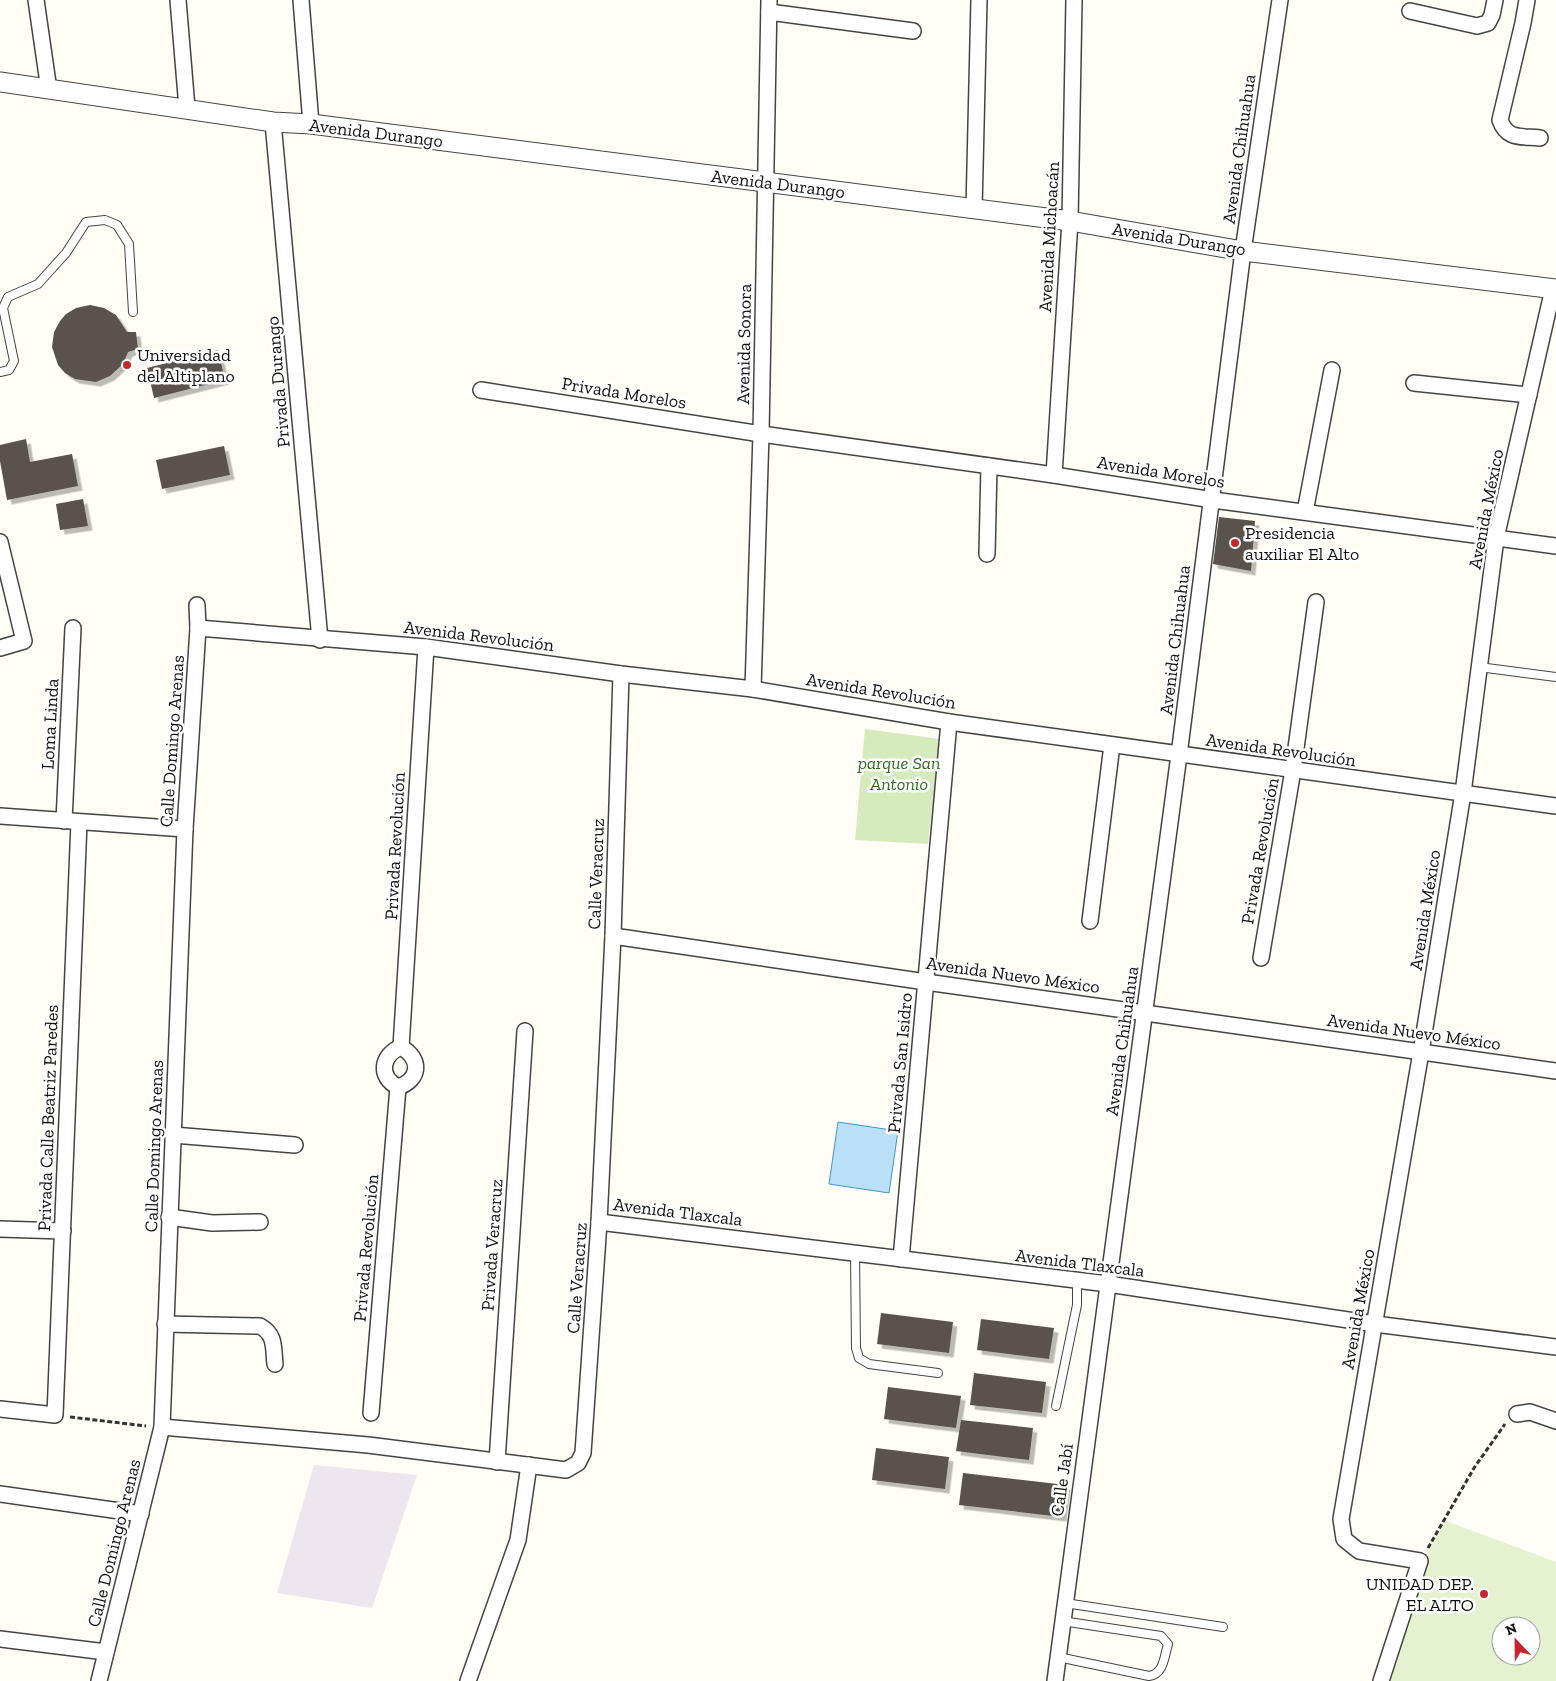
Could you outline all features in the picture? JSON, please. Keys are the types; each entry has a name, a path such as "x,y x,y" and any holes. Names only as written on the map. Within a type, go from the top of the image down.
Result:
{"street":[{"path":"36,0 49,90"},
{"path":"178,0 187,108"},
{"path":"301,0 311,124"},
{"path":"974,209 979,0"},
{"name":"Avenida Michoacán","path":"1054,475 1070,221 1074,0"},
{"name":"Avenida Chihuahua","path":"1108,1284 1213,500 1243,250 1280,0"},
{"path":"1410,11 1477,26 1488,23 1495,0"},
{"path":"1527,0 1524,23 1500,120 1503,129 1510,135 1540,138"},
{"path":"769,6 912,31"},
{"name":"Avenida Sonora","path":"753,689 761,434 769,6"},
{"name":"Avenida Durango","path":"0,82 272,122 311,124 1070,221 1243,250 1554,289"},
{"name":"Privada Durango","path":"272,122 320,640"},
{"name":"Avenida México","path":"1420,1562 1359,1551 1344,1539 1341,1519 1421,1052 1463,793 1496,538 1554,289"},
{"path":"1305,512 1332,370"},
{"path":"1414,383 1529,395"},
{"name":"Privada Morelos","path":"481,390 761,434"},
{"name":"Avenida Morelos","path":"761,434 1054,475 1213,500 1556,546"},
{"path":"987,554 989,466"},
{"path":"0,542 24,641 0,648"},
{"name":"Privada Revolución","path":"1261,958 1293,770 1316,602"},
{"name":"Calle Domingo Arenas","path":"99,1681 162,1427 185,829 198,628 197,605"},
{"name":"Loma Linda","path":"64,822 73,628"},
{"name":"Avenida Revolución","path":"198,628 320,640 426,647 621,674 753,689 949,722 1556,806"},
{"name":"Privada Revolución","path":"402,1047 426,647"},
{"name":"Calle Veracruz","path":"162,1427 368,1446 566,1470 578,1463 583,1453 599,1222 613,936 621,674"},
{"name":"Privada San Isidro","path":"901,1259 949,722"},
{"path":"1090,921 1112,745"},
{"path":"0,816 185,829"},
{"name":"Privada Calle Beatriz Paredes","path":"55,1415 79,822"},
{"name":"Avenida Nuevo México","path":"613,936 1556,1071"},
{"name":"Privada Veracruz","path":"497,1462 525,1030"},
{"path":"402,1047 410,1052 415,1060 416,1069 413,1078 406,1084 398,1087 392,1084 385,1074 384,1064 394,1050 402,1047"},
{"name":"Privada Revolución","path":"371,1413 398,1087"},
{"path":"173,1135 295,1145"},
{"path":"170,1217 212,1223 260,1222"},
{"name":"Avenida Tlaxcala","path":"599,1222 1108,1284 1375,1324 1556,1347"},
{"path":"0,1229 62,1231"},
{"name":"Calle Jabí","path":"1055,1681 1108,1284"},
{"path":"165,1324 260,1326 268,1331 273,1339 275,1364"},
{"path":"0,1409 55,1415"},
{"path":"1517,1414 1530,1412 1556,1421"},
{"path":"468,1681 518,1540 529,1465"},
{"path":"0,1494 141,1514"},
{"path":"1382,1681 1420,1562"},
{"path":"0,1639 106,1652"}],"lane":[{"path":"0,372 9,370 14,362 3,308 8,297 38,284 66,253 86,222 105,220 117,225 130,244 133,312"},
{"path":"1479,667 1556,677"},
{"path":"854,1253 856,1348 859,1358 869,1364 938,1373"},
{"path":"1056,1406 1077,1305 1077,1281"},
{"path":"1065,1603 1223,1627"},
{"path":"1058,1658 1149,1676 1156,1675 1160,1671 1168,1644 1161,1636 1062,1621"}],"path":[{"path":"1420,1562 1474,1468 1507,1421 1517,1414"},
{"path":"55,1415 162,1427"}],"shaded area":[{"path":"314,1465 417,1475 372,1608 277,1593"}],"green space":[{"name":"parque San Antonio","path":"865,729 940,739 928,844 855,840"},
{"name":"UNIDAD DEP. EL ALTO","path":"1446,1521 1556,1562 1556,1681 1383,1681 1422,1562"}],"water":[{"path":"838,1122 898,1131 889,1193 829,1184"}],"building":[{"path":"90,305 104,308 116,315 127,332 136,332 138,349 128,352 123,364 110,376 96,382 75,379 65,373 58,365 52,347 54,332 66,314 76,308"},
{"path":"218,350 225,380 154,398 147,368"},
{"path":"26,439 30,462 72,454 78,486 7,500 0,461 0,445"},
{"path":"224,446 230,475 162,489 156,460"},
{"path":"83,499 88,526 60,530 56,504"},
{"name":"Presidencia auxiliar El Alto","path":"1219,517 1255,521 1251,571 1213,564"},
{"path":"881,1313 953,1322 949,1353 877,1344"},
{"path":"981,1319 1054,1328 1049,1359 977,1350"},
{"path":"974,1373 1046,1382 1042,1413 970,1405"},
{"path":"888,1387 961,1396 956,1428 884,1419"},
{"path":"961,1420 1033,1428 1029,1460 956,1451"},
{"path":"876,1448 949,1457 945,1489 872,1480"},
{"path":"963,1473 1066,1485 1062,1517 959,1505"}],"place":[{"name":"Universidad del Altiplano","path":"127,365"},
{"name":"Presidencia auxiliar El Alto","path":"1235,543"},
{"name":"UNIDAD DEP. EL ALTO","path":"1484,1594"}]}
